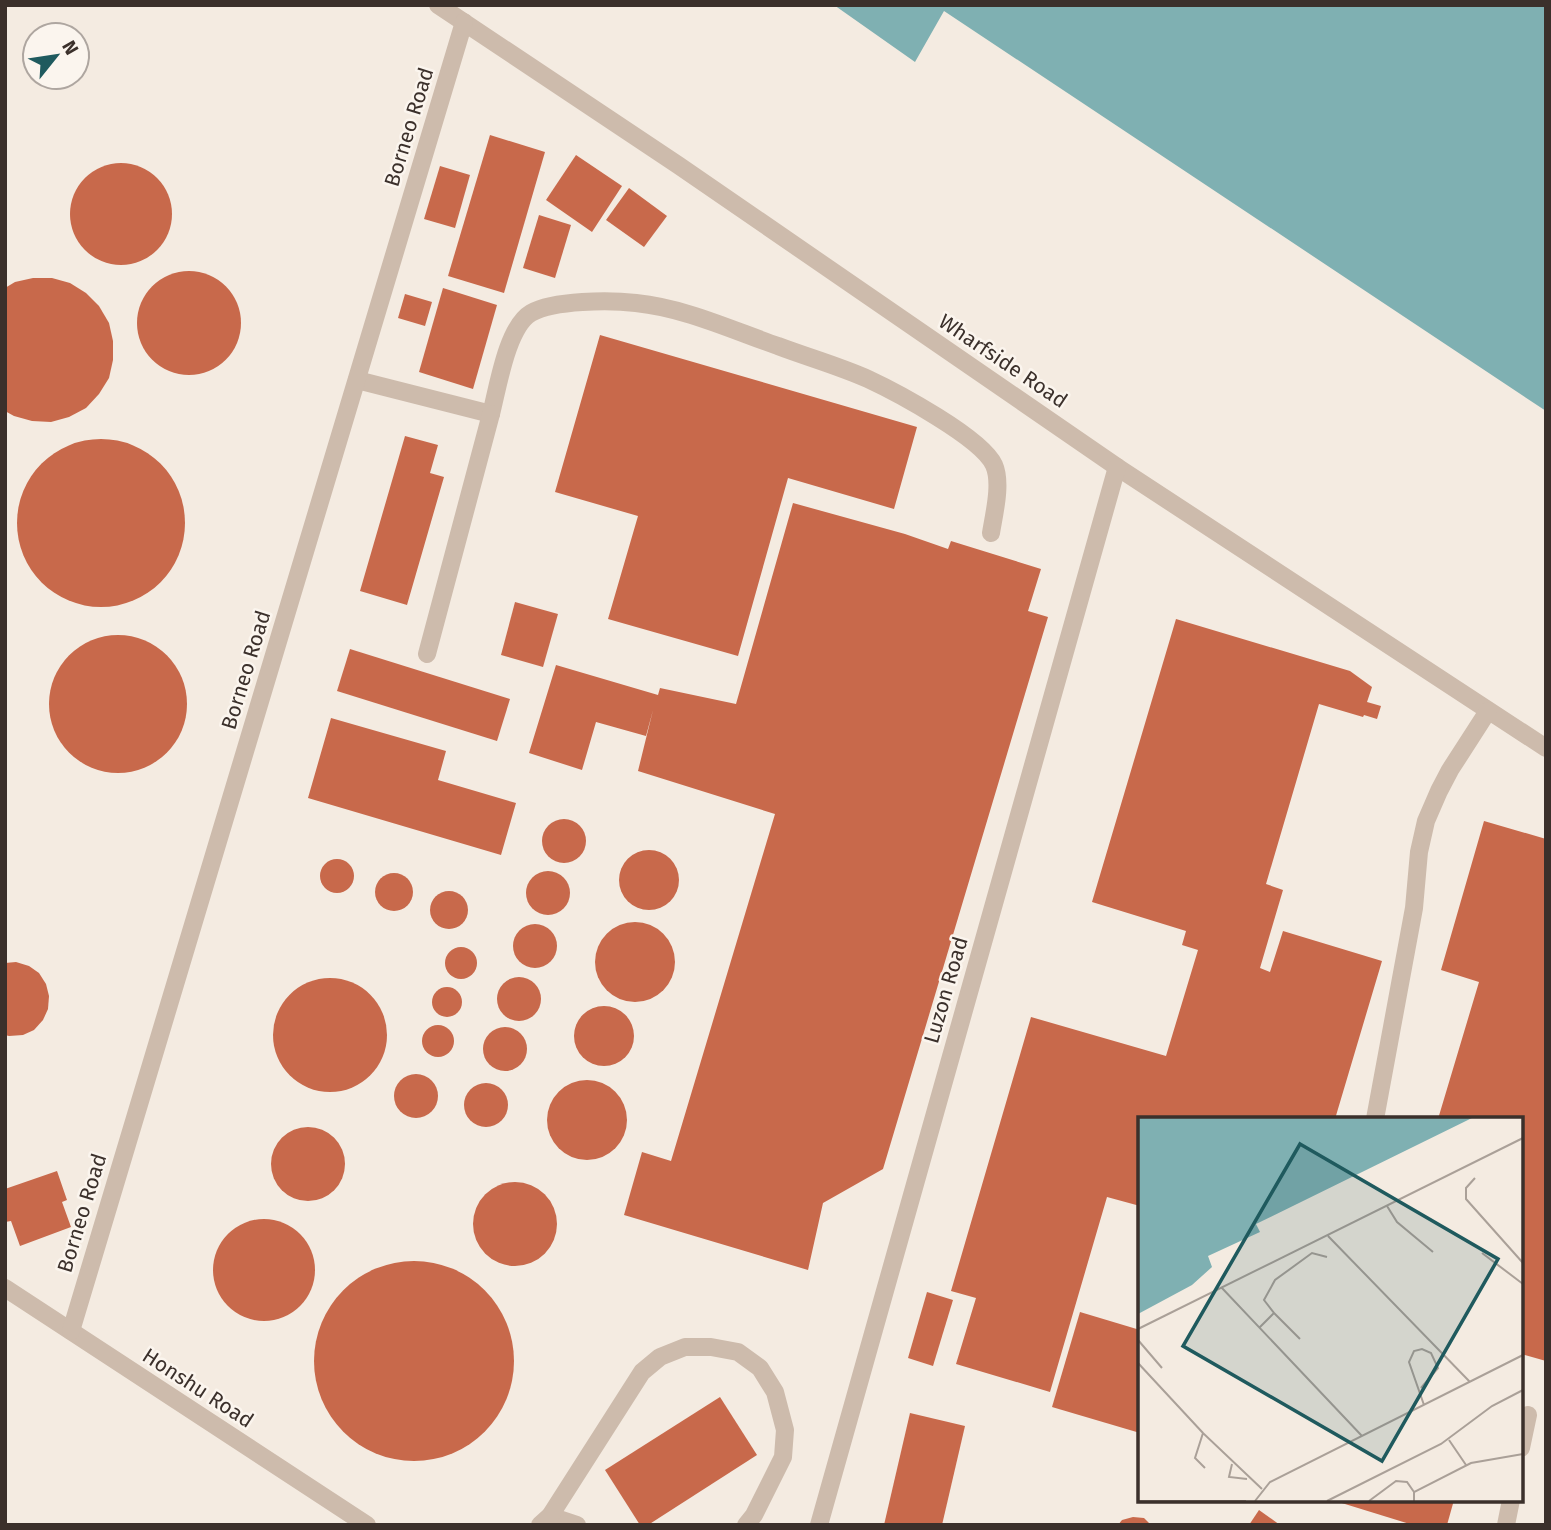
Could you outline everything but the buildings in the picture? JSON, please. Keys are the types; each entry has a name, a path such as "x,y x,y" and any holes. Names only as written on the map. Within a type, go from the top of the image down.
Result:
{"street":[{"name":"Wharfside Road","path":"438,5 689,173 1117,467 1546,748"},
{"name":"Borneo Road","path":"71,1331 464,23"},
{"path":"427,654 511,338 518,325 532,313 562,303 638,303 686,313 866,378 917,405 962,433 994,464 998,482 991,533"},
{"path":"357,380 491,414"},
{"name":"Luzon Road","path":"819,1525 1117,467"},
{"path":"1374,1117 1415,908 1419,852 1426,821 1438,791 1488,711"},
{"name":"Honshu Road","path":"5,1288 367,1525"},
{"path":"577,1525 545,1520 642,1372 660,1357 685,1347 711,1347 737,1353 760,1368 775,1392 785,1430 783,1457 754,1515 746,1525"},
{"path":"1523,1439 1528,1415"},
{"path":"1506,1525 1511,1502"}],"water":[{"path":"834,5 1546,5 1546,411 944,11 915,62"}]}
